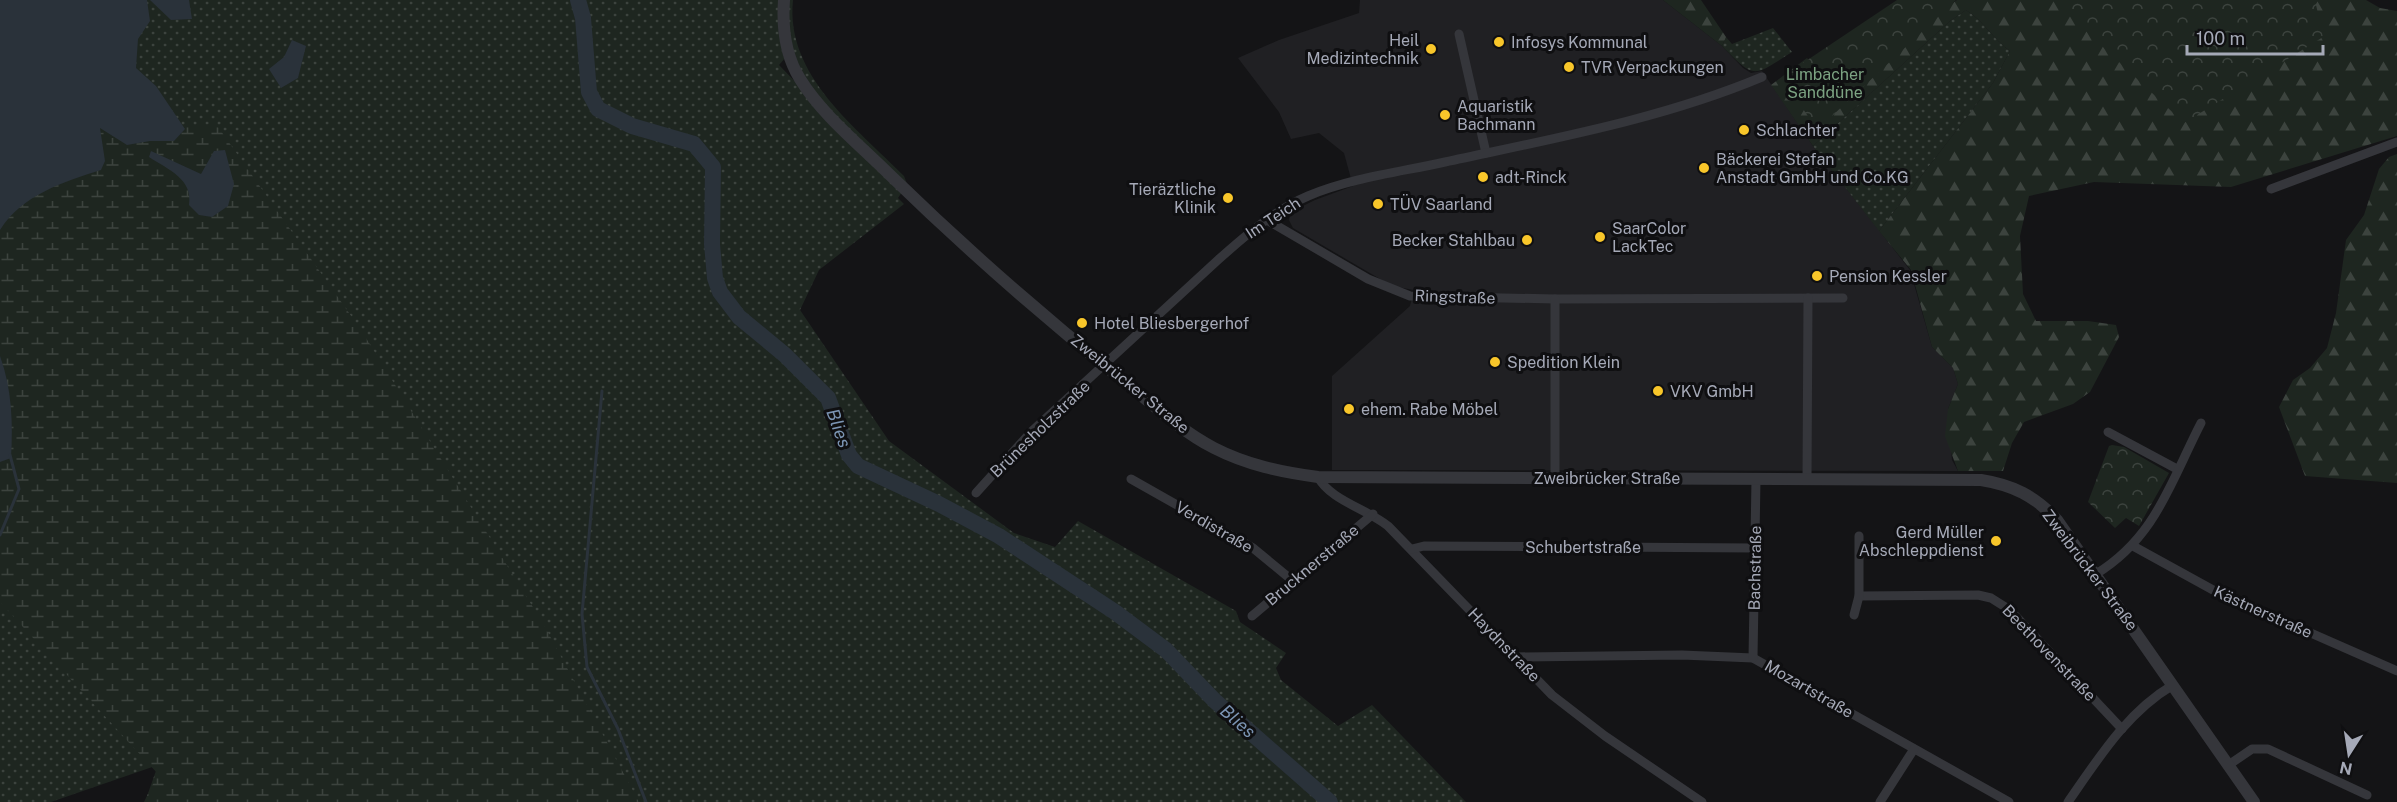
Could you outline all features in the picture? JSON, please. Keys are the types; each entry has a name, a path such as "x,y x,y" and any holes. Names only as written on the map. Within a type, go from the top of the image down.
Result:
{"street":[{"name":"Zweibrücker Straße","path":"784,0 783,18 787,49 799,77 821,106 988,267 1161,412 1212,447 1268,469 1318,477 1981,480 2014,488 2034,499 2052,515 2230,764 2254,802"},
{"path":"1459,34 1486,153"},
{"name":"Im Teich","path":"1105,366 1219,259 1267,220 1307,196 1332,188 1653,113 1762,77"},
{"path":"2271,189 2397,142"},
{"name":"Ringstraße","path":"1267,220 1368,279 1410,296 1555,299 1843,298"},
{"path":"1807,479 1808,298"},
{"path":"1555,299 1555,478"},
{"name":"Brünesholzstraße","path":"976,493 1032,431 1105,366"},
{"path":"2096,574 2133,546 2155,517 2201,423"},
{"path":"2108,432 2177,469"},
{"name":"Haydnstraße","path":"1318,477 1332,495 1373,513 1412,549 1569,710 1701,802"},
{"name":"Verdistraße","path":"1131,479 1253,548 1293,581"},
{"name":"Bachstraße","path":"1753,658 1756,479"},
{"name":"Brucknerstraße","path":"1252,616 1373,513"},
{"path":"1854,615 1859,596 1859,536"},
{"name":"Schubertstraße","path":"1412,549 1424,546 1755,548"},
{"name":"Kästnerstraße","path":"2133,546 2212,590 2397,671"},
{"name":"Beethovenstraße","path":"1859,596 1961,595 1991,598 2010,610 2122,729"},
{"name":"Mozartstraße","path":"1515,657 1682,655 1753,658 2009,802"},
{"path":"2068,802 2122,729 2159,694 2173,685"},
{"path":"1880,802 1914,749"},
{"path":"2230,764 2252,749 2268,749 2367,795"}],"shaded area":[{"path":"0,0 147,0 150,21 138,39 136,68 156,86 185,129 174,141 150,141 127,145 100,128 105,161 101,170 44,191 20,208 0,230"},
{"path":"150,0 189,0 192,19 171,20"},
{"path":"1360,0 1663,0 1722,46 1743,68 1751,73 1762,71 1813,146 1910,270 1932,347 1953,368 1958,384 1948,409 1952,460 1958,471 1332,470 1332,376 1410,306 1414,290 1392,286 1293,228 1289,220 1291,212 1353,186 1344,153 1319,133 1291,139 1279,112 1238,58 1279,40 1359,13"},
{"path":"292,40 306,46 298,78 281,88 269,69 284,57"},
{"path":"225,150 234,184 228,206 212,217 199,215 189,205 187,188 178,176 149,157 151,151 201,174 214,151"},
{"path":"0,356 11,406 12,432 11,458 0,462"}],"green space":[{"path":"0,0 780,0 785,58 779,65 902,192 898,198 904,204 819,270 800,310 889,441 1014,533 1055,547 1078,521 1236,611 1240,622 1286,653 1276,668 1281,680 1338,726 1372,705 1466,802 145,802 158,765 51,802 0,802"},
{"path":"788,0 793,0 794,27 800,53 812,76 846,119 904,176 907,184 846,128 806,80 792,49"},
{"path":"1663,0 1701,0 1726,37 1722,46"},
{"name":"Limbacher Sanddüne","path":"1897,0 1956,0 1817,130 1782,77"},
{"path":"1957,0 2366,0 2380,8 2397,11 2397,136 2231,187 2094,182 2029,196 2020,236 2023,294 2036,321 2088,321 2116,325 2119,337 2090,392 2073,404 2024,422 2012,443 2003,471 1958,471 1945,436 1948,409 1958,384 1953,368 1932,347 1911,270 1879,231 1993,83 2010,51 1966,10 1950,21 1813,146 1771,85 1807,58 1822,78 1934,16"},
{"path":"2053,0 2315,0 2323,37 2184,123"},
{"path":"1966,10 2010,51 1993,83 1879,231 1813,146 1950,21"},
{"path":"1773,28 1792,52 1761,70 1755,71 1741,65 1722,46 1726,37 1732,44"},
{"path":"0,77 94,133 216,124 361,330 544,625 639,802 144,802 158,774 0,602"},
{"path":"2397,154 2397,483 2305,476 2279,407 2293,380 2310,368 2327,348 2336,313 2346,240 2364,215 2379,169 2389,157"},
{"path":"2109,446 2124,447 2169,473 2139,526 2126,518 2115,528 2088,502"}],"waterway":[{"name":"Blies","path":"578,0 583,18 589,92 598,109 632,126 694,144 713,167 712,244 715,278 720,292 739,317 785,355 828,398 849,455 858,466 939,504 999,536 1115,612 1166,650 1215,701 1330,802"},
{"path":"602,391 582,614 587,667 618,729 646,802"},
{"path":"0,535 19,489 10,455"}],"place":[{"name":"Infosys Kommunal","path":"1499,42"},
{"name":"Heil Medizintechnik","path":"1431,49"},
{"name":"TVR Verpackungen","path":"1569,67"},
{"name":"Aquaristik Bachmann","path":"1445,115"},
{"name":"Schlachter","path":"1744,130"},
{"name":"Bäckerei Stefan Anstadt GmbH und Co.KG","path":"1704,168"},
{"name":"adt-Rinck","path":"1483,177"},
{"name":"Tieräztliche Klinik","path":"1228,198"},
{"name":"TÜV Saarland","path":"1378,204"},
{"name":"SaarColor LackTec","path":"1600,237"},
{"name":"Becker Stahlbau","path":"1527,240"},
{"name":"Pension Kessler","path":"1817,276"},
{"name":"Hotel Bliesbergerhof","path":"1082,323"},
{"name":"Spedition Klein","path":"1495,362"},
{"name":"VKV GmbH","path":"1658,391"},
{"name":"ehem. Rabe Möbel","path":"1349,409"},
{"name":"Gerd Müller Abschleppdienst","path":"1996,541"}]}
